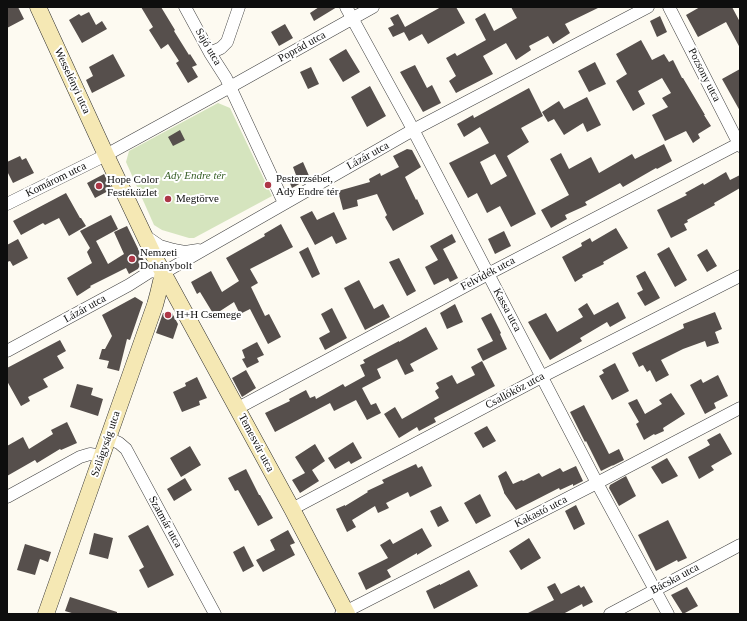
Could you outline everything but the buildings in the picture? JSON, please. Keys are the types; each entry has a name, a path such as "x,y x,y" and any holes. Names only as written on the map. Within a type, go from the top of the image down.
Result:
{"street":[{"name":"Wesselényi utca","path":"38,7 106,155"},
{"name":"Sajó utca","path":"185,7 210,53 226,78 230,88"},
{"path":"210,53 221,48 227,42 239,7"},
{"name":"Kassa utca","path":"346,7 413,130 668,614"},
{"name":"Poprád utca","path":"230,88 374,7"},
{"name":"Lázár utca","path":"7,351 151,272 163,273 413,130 648,7"},
{"name":"Pozsony utca","path":"668,7 740,145"},
{"path":"163,273 106,155 230,88 284,203"},
{"name":"Felvidék utca","path":"238,408 488,274 740,145"},
{"name":"Komárom utca","path":"8,202 106,155"},
{"path":"144,235 160,246 174,250 185,252 203,250"},
{"name":"Temesvár utca","path":"163,273 292,509 344,613"},
{"name":"Szilágyság utca","path":"46,614 155,305 163,273"},
{"name":"Csallóköz utca","path":"292,509 542,377 740,276"},
{"path":"155,305 164,301 178,300"},
{"name":"Kakastó utca","path":"344,613 598,483 740,408"},
{"name":"Szatmár utca","path":"108,438 119,443 126,450 215,614"},
{"path":"7,497 80,457 90,454 102,456"},
{"name":"Bácska utca","path":"610,614 740,545"}],"green space":[{"name":"Ady Endre tér","path":"218,103 230,108 272,196 194,238 189,238 162,230 154,225 126,162 129,151"}],"place":[{"name":"Pesterzsébet, Ady Endre tér","path":"268,185"},
{"name":"Hope Color Festéküzlet","path":"99,186"},
{"name":"Megtörve","path":"168,199"},
{"name":"Nemzeti Dohánybolt","path":"132,259"},
{"name":"H+H Csemege","path":"168,315"}]}
